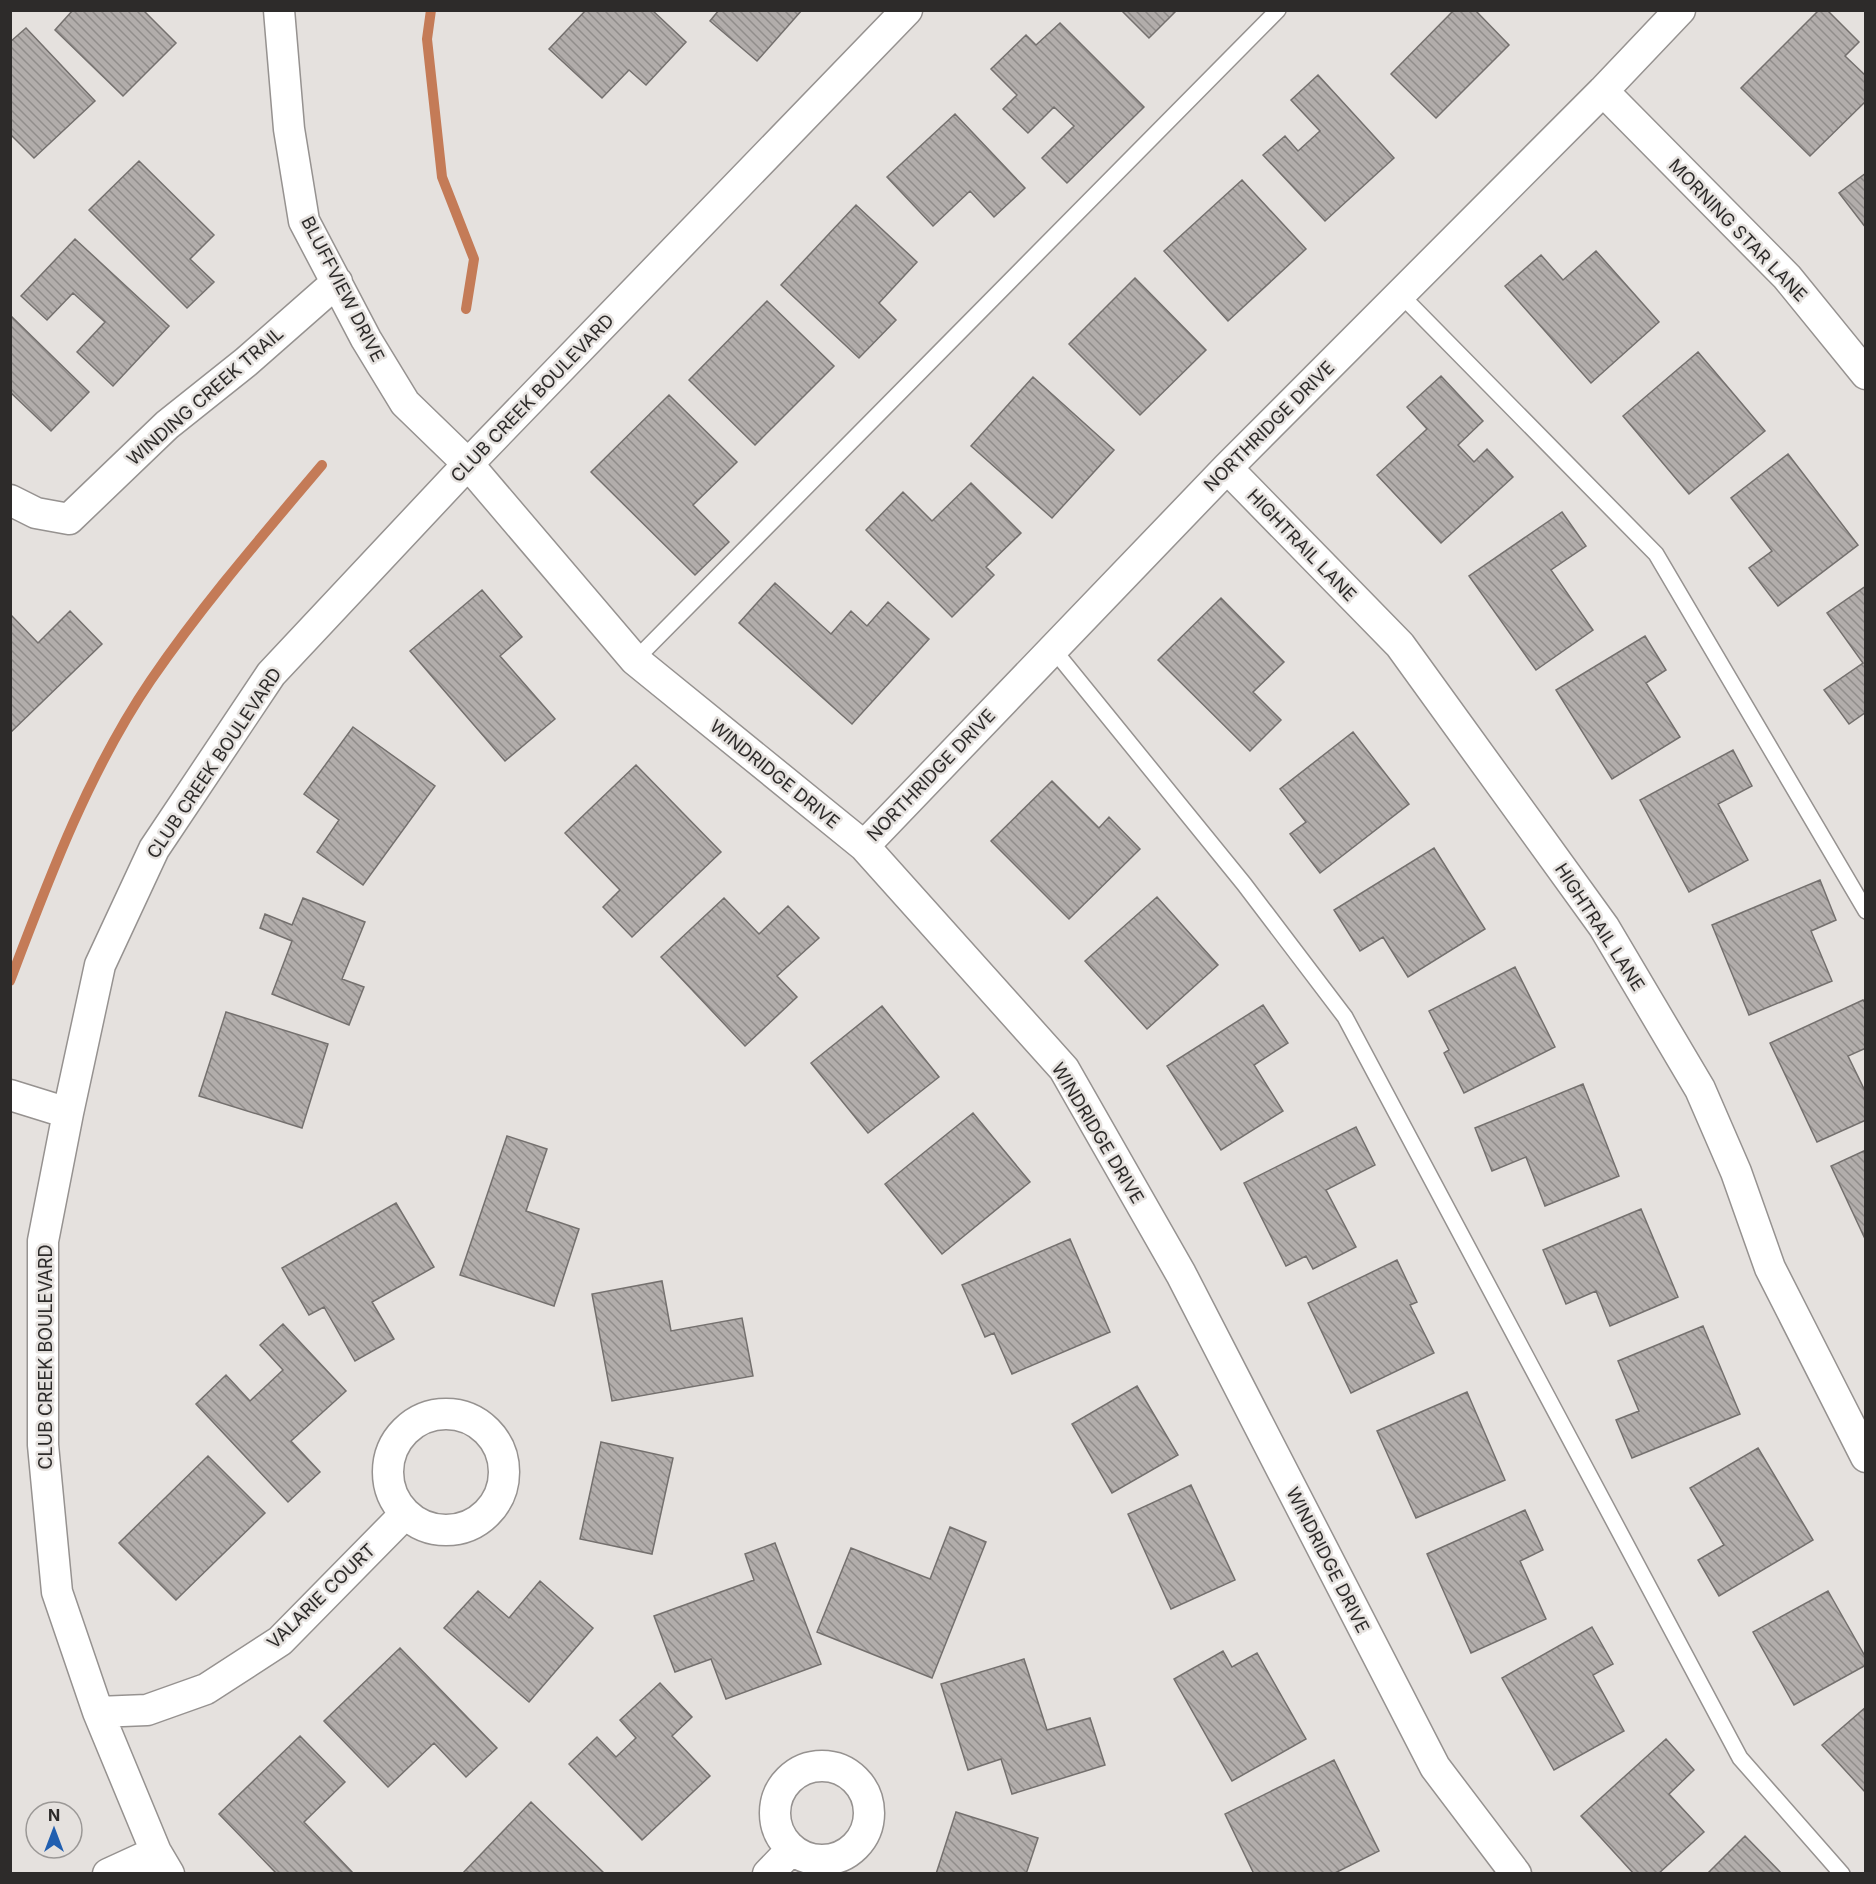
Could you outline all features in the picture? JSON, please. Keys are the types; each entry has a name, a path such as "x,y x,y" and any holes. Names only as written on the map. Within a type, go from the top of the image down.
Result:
{"street":[{"name":"BLUFFVIEW DRIVE","path":"279,10 289,129 304,221 366,339 405,403 468,464"},
{"name":"CLUB CREEK BOULEVARD","path":"162,1863 98,1712 57,1593 43,1445 43,1241 100,965 154,849 271,674 468,464 907,10"},
{"name":"NORTHRIDGE DRIVE","path":"864,846 1227,468 1604,92 1680,10"},
{"name":"MORNING STAR LANE","path":"1604,92 1787,277 1866,374"},
{"name":"WINDING CREEK TRAIL","path":"10,500 36,513 69,519 166,425 246,362 337,282"},
{"name":"WINDRIDGE DRIVE","path":"468,464 635,660 864,846 1064,1069 1181,1274 1435,1767 1516,1874"},
{"name":"HIGHTRAIL LANE","path":"1227,468 1400,645 1604,927 1700,1089 1736,1172 1770,1268 1866,1457"},
{"path":"10,1095 68,1113"},
{"name":"VALARIE COURT","path":"98,1712 147,1710 206,1689 280,1641 405,1514"},
{"path":"768,1874 792,1849"},
{"path":"108,1874 162,1863"}],"lane":[{"path":"635,660 1278,10"},
{"path":"1401,295 1656,554 1866,911"},
{"path":"1053,649 1244,884 1345,1017 1740,1758 1842,1874"}],"building":[{"path":"73,10 143,10 176,43 123,96 55,30"},
{"path":"586,10 652,10 686,42 646,85 629,70 602,98 549,49"},
{"path":"719,10 802,10 757,61 710,21"},
{"path":"1121,10 1177,10 1149,38"},
{"path":"1454,10 1475,10 1509,45 1436,118 1391,74"},
{"path":"1819,10 1827,10 1859,42 1845,56 1866,76 1866,101 1810,156 1741,88"},
{"path":"1060,23 1144,107 1067,183 1042,158 1074,126 1054,107 1028,133 1003,109 1017,95 991,69 1026,35 1036,45"},
{"path":"26,28 95,101 34,158 10,134 10,42"},
{"path":"1318,75 1394,158 1325,221 1263,155 1285,136 1298,151 1320,131 1291,100"},
{"path":"955,114 1025,188 994,217 970,191 933,226 887,177"},
{"path":"139,161 214,235 190,259 214,282 187,308 89,210"},
{"path":"1866,173 1866,228 1839,193"},
{"path":"1242,180 1306,249 1228,321 1164,251"},
{"path":"856,205 917,262 879,303 896,320 859,358 781,285"},
{"path":"75,239 169,326 113,386 77,352 105,322 73,293 47,320 21,296"},
{"path":"1596,251 1659,322 1591,383 1505,286 1541,255 1563,280"},
{"path":"1135,278 1206,350 1140,415 1069,344"},
{"path":"767,301 834,366 755,445 689,380"},
{"path":"10,315 89,392 51,431 10,392"},
{"path":"1698,352 1765,431 1689,494 1623,416"},
{"path":"1441,376 1483,421 1458,445 1474,462 1487,449 1513,477 1441,543 1377,475 1427,429 1407,407"},
{"path":"1033,377 1114,450 1052,518 971,446"},
{"path":"669,395 737,462 693,505 729,542 695,575 591,472"},
{"path":"1788,454 1858,545 1778,606 1749,568 1772,551 1731,498"},
{"path":"971,483 1021,533 986,567 994,575 952,617 866,530 903,492 932,521"},
{"path":"1562,512 1586,546 1551,570 1593,630 1536,670 1469,576"},
{"path":"775,583 831,634 851,611 867,626 888,602 929,639 852,724 739,623"},
{"path":"1866,586 1866,712 1849,724 1824,690 1863,663 1827,613"},
{"path":"482,590 522,637 500,656 555,719 505,761 410,651"},
{"path":"1221,598 1284,662 1253,692 1281,720 1250,751 1158,660"},
{"path":"70,611 102,644 10,733 10,618 12,616 38,643"},
{"path":"1645,636 1666,670 1646,683 1680,737 1612,779 1556,690"},
{"path":"353,727 435,786 363,885 317,852 339,820 304,794"},
{"path":"1353,732 1409,804 1320,873 1290,834 1306,822 1280,789"},
{"path":"1733,750 1752,786 1718,804 1748,860 1689,892 1640,800"},
{"path":"636,765 721,852 632,937 603,907 620,890 565,833"},
{"path":"1052,781 1099,828 1109,817 1140,849 1069,919 991,841"},
{"path":"1434,848 1485,929 1408,977 1383,937 1360,951 1334,910"},
{"path":"1820,880 1836,920 1811,931 1832,981 1749,1015 1712,925"},
{"path":"1157,897 1218,965 1147,1029 1085,961"},
{"path":"303,898 365,922 342,979 364,987 349,1025 272,994 292,941 260,928 265,914 292,925"},
{"path":"724,898 759,934 788,906 819,938 777,976 797,997 745,1046 661,957"},
{"path":"1515,967 1555,1047 1464,1093 1444,1053 1449,1050 1429,1011"},
{"path":"1863,1000 1866,1004 1866,1048 1848,1056 1866,1093 1866,1120 1817,1142 1770,1043"},
{"path":"1263,1005 1288,1043 1254,1065 1283,1111 1221,1150 1167,1066"},
{"path":"882,1006 939,1077 868,1133 811,1063"},
{"path":"226,1012 328,1044 302,1128 199,1096"},
{"path":"1583,1084 1619,1176 1545,1206 1526,1157 1492,1171 1475,1128"},
{"path":"973,1113 1030,1182 942,1254 885,1184"},
{"path":"1356,1127 1375,1165 1326,1190 1356,1247 1313,1269 1306,1256 1286,1266 1244,1183"},
{"path":"507,1136 547,1149 526,1211 579,1229 554,1306 460,1275"},
{"path":"1866,1150 1866,1241 1831,1166"},
{"path":"396,1203 434,1267 372,1302 394,1339 355,1361 324,1307 309,1315 282,1268"},
{"path":"1641,1209 1678,1297 1610,1326 1596,1291 1566,1304 1543,1250"},
{"path":"1070,1239 1110,1332 1012,1374 994,1333 985,1337 962,1285"},
{"path":"1397,1260 1417,1302 1410,1305 1434,1353 1351,1393 1308,1303"},
{"path":"662,1281 671,1331 742,1318 753,1376 612,1401 592,1294"},
{"path":"283,1324 346,1391 291,1441 320,1472 288,1502 196,1404 226,1375 250,1401 283,1370 260,1345"},
{"path":"1703,1326 1740,1414 1632,1458 1616,1420 1639,1411 1618,1361"},
{"path":"1137,1386 1178,1455 1112,1493 1072,1424"},
{"path":"1467,1392 1505,1480 1416,1518 1377,1431"},
{"path":"601,1442 673,1458 652,1554 580,1539"},
{"path":"1758,1448 1813,1540 1719,1596 1698,1560 1724,1545 1690,1488"},
{"path":"208,1456 265,1513 176,1600 119,1543"},
{"path":"1191,1485 1235,1580 1171,1609 1128,1514"},
{"path":"1525,1510 1543,1550 1520,1561 1546,1619 1471,1653 1427,1554"},
{"path":"950,1527 986,1542 932,1678 817,1632 851,1548 930,1579"},
{"path":"775,1543 821,1664 726,1699 711,1659 675,1672 654,1616 754,1580 745,1554"},
{"path":"540,1581 593,1628 529,1702 444,1628 478,1591 509,1618"},
{"path":"1828,1591 1866,1658 1866,1665 1794,1705 1753,1632"},
{"path":"1592,1627 1613,1664 1593,1675 1624,1731 1554,1770 1502,1678"},
{"path":"400,1648 497,1748 466,1777 434,1743 388,1787 324,1721"},
{"path":"1223,1651 1232,1667 1257,1653 1306,1739 1232,1781 1174,1679"},
{"path":"1024,1659 1047,1730 1090,1718 1105,1765 1012,1794 1001,1759 968,1770 941,1684"},
{"path":"660,1683 692,1717 672,1736 710,1776 642,1840 569,1764 597,1737 616,1757 636,1738 620,1720"},
{"path":"1866,1707 1866,1793 1822,1745"},
{"path":"300,1736 345,1782 304,1822 354,1874 277,1874 219,1814"},
{"path":"1666,1739 1694,1770 1669,1794 1704,1832 1658,1874 1634,1874 1581,1816"},
{"path":"1334,1760 1379,1851 1333,1874 1254,1874 1225,1814"},
{"path":"531,1802 605,1874 462,1874"},
{"path":"956,1812 1038,1838 1026,1874 936,1874"},
{"path":"1745,1836 1782,1874 1707,1874"}],"waterway":[{"path":"431,10 427,39 442,177 474,259 466,309"},
{"path":"10,981 72,826 89,788 129,715 191,624 322,465"}]}
